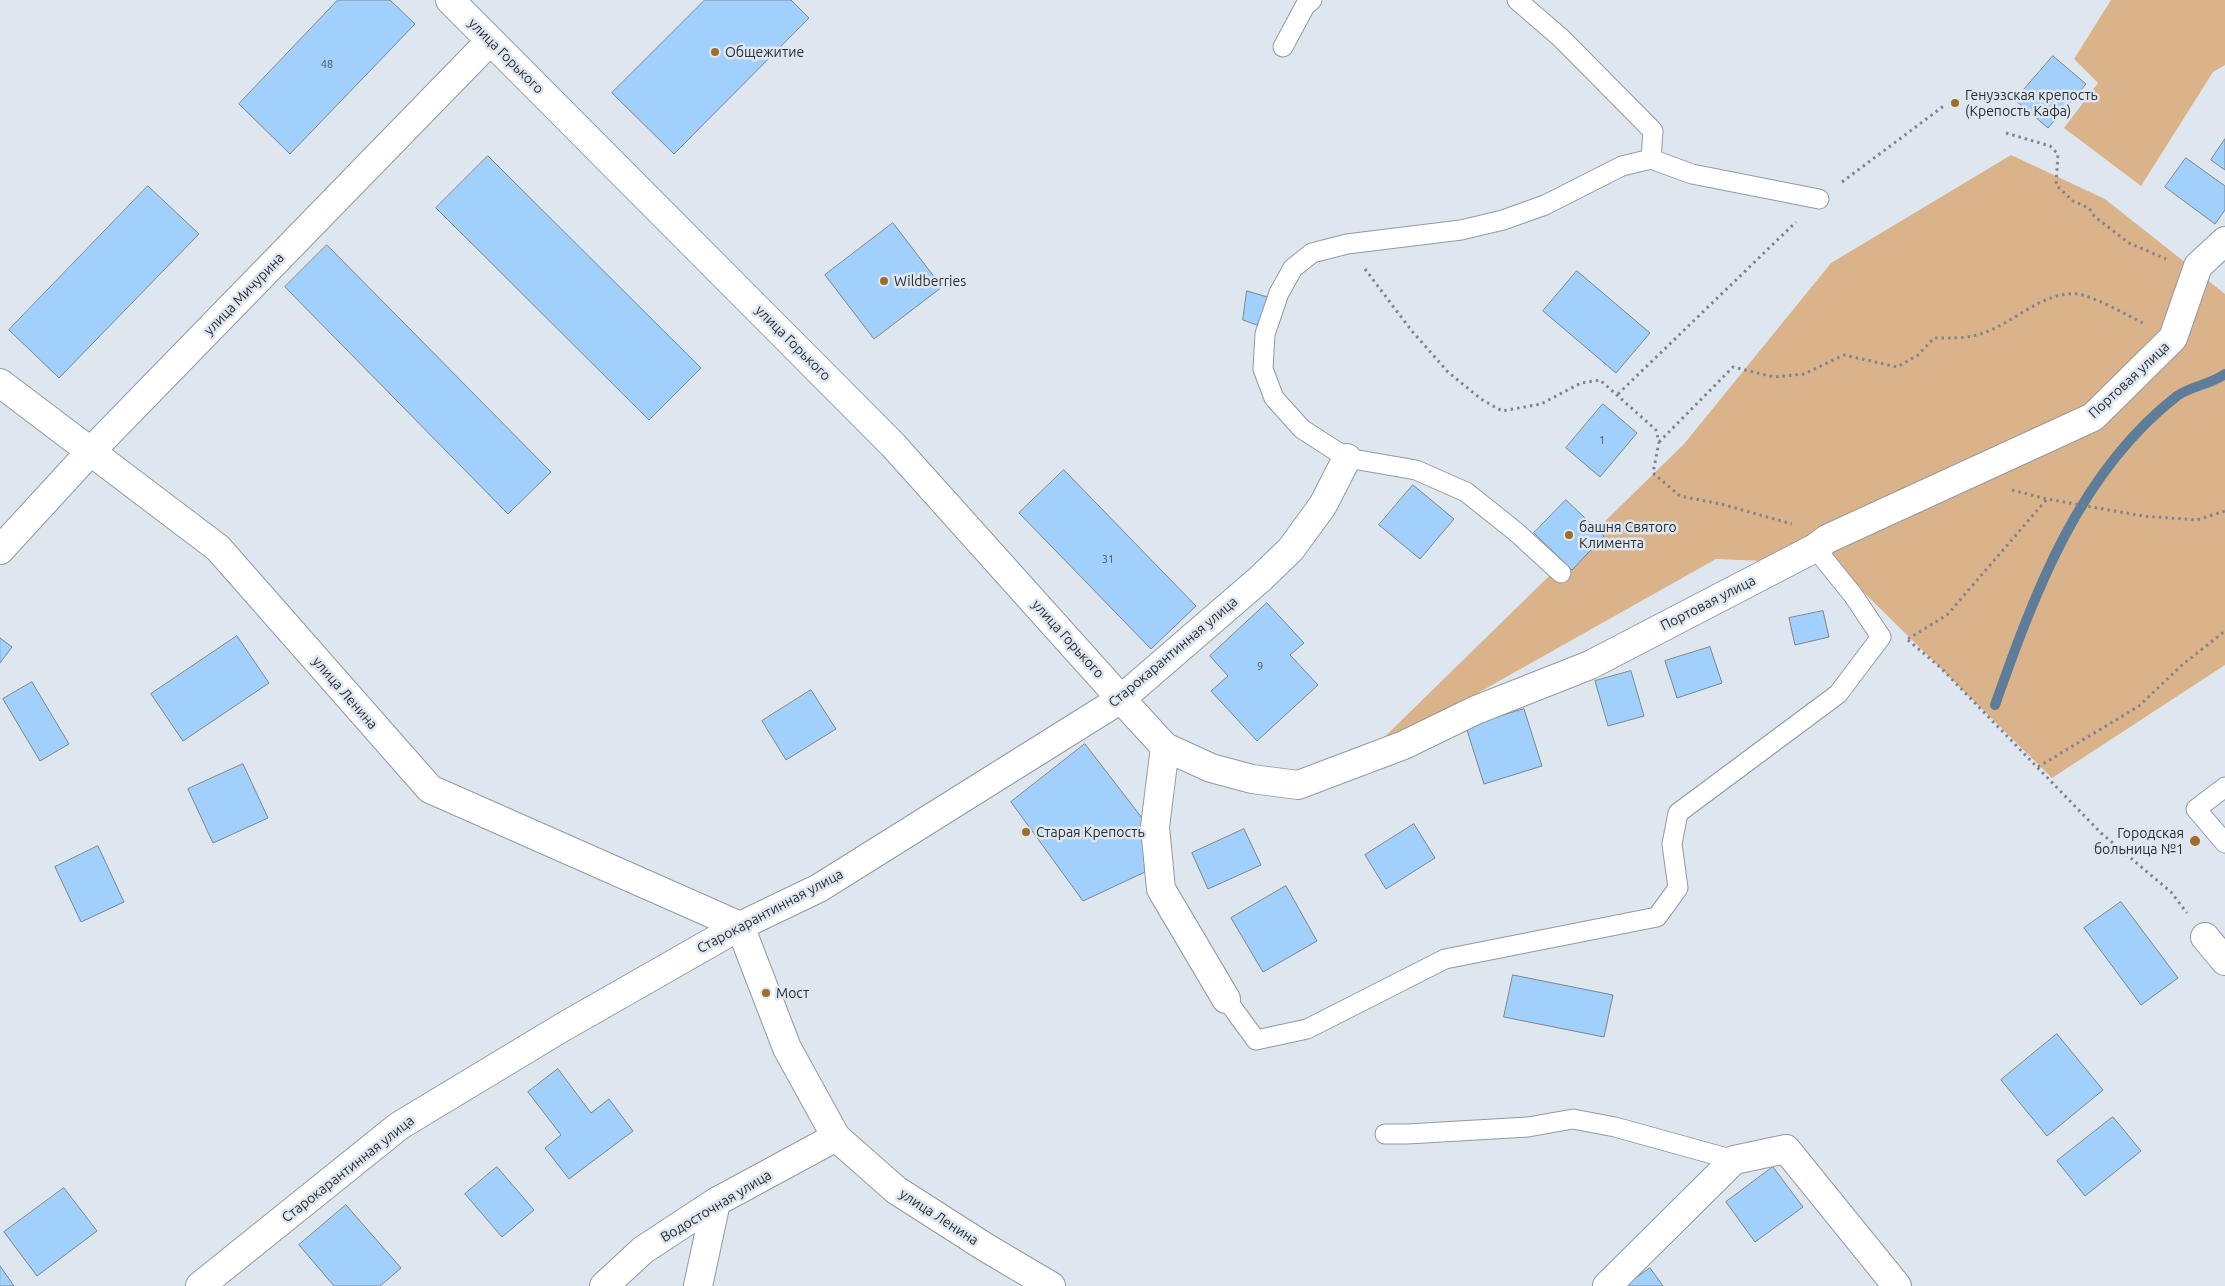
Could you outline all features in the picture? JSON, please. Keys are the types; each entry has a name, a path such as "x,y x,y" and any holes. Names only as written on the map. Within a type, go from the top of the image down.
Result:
{"street":[{"name":"улица Горького","path":"450,0 763,312 893,445 1121,699"},
{"name":"улица Мичурина","path":"0,550 90,452 490,41"},
{"name":"Портовая улица","path":"1121,699 1165,747 1211,768 1252,778 1298,785 1404,745 1476,710 1590,665 1821,544 2092,417 2173,338 2198,266 2225,241"},
{"name":"улица Ленина","path":"0,384 218,548 430,790 740,926 787,1048 836,1137 896,1190 985,1247 1051,1286"},
{"name":"Старокарантинная улица","path":"200,1286 399,1126 563,1027 740,926 819,888 1121,699 1260,580 1291,549 1323,505 1346,458"},
{"path":"1165,747 1155,827 1161,889 1226,999"},
{"path":"2205,938 2225,961"},
{"name":"Водосточная улица","path":"604,1286 643,1250 716,1202 836,1137"},
{"path":"1607,1286 1734,1160 1786,1149 1896,1286"},
{"path":"698,1286 716,1202"}],"lane":[{"path":"1283,47 1305,6 1312,0"},
{"path":"1517,0 1561,38 1653,131 1650,159"},
{"path":"1561,573 1515,531 1466,492 1416,470 1346,458 1302,429 1274,398 1263,369 1265,334 1279,293 1293,268 1312,253 1347,244 1460,230 1503,220 1545,205 1622,166 1650,159 1692,174 1819,199"},
{"path":"1226,999 1256,1040 1307,1029 1445,959 1657,917 1678,888 1672,844 1678,813 1838,694 1881,637 1821,544"},
{"path":"2225,787 2196,809 2225,843"},
{"path":"1385,1134 1528,1127 1573,1119 1615,1128 1734,1160"}],"path":[{"path":"1618,394 1819,199 1945,106"},
{"path":"2006,133 2050,146 2058,154 2056,185 2073,201 2089,208 2095,217 2128,243 2171,261 2198,266"},
{"path":"1347,244 1411,330 1448,372 1481,399 1502,411 1541,404 1582,383 1600,380 1618,394 1656,430 1659,442 1653,473 1680,496 1786,521 1821,544"},
{"path":"1659,442 1733,367 1774,377 1804,374 1844,355 1897,367 1918,355 1934,338 1963,338 1981,334 2016,318 2045,299 2077,294 2116,309 2173,338"},
{"path":"2009,489 2046,499 2143,516 2197,520 2225,511"},
{"path":"1908,640 1947,615 2046,499"},
{"path":"2038,767 2139,706 2182,665 2225,631"},
{"path":"1881,637 1908,640 1941,668 2100,833 2171,892 2205,938"}],"shaded area":[{"path":"2111,0 2225,0 2225,65 2213,72 2141,186 2064,128 2098,83 2074,59"},
{"path":"2011,155 2105,199 2225,294 2225,665 2052,778 1835,564 1716,559 1364,757 1684,444 1831,263"}],"building":[{"path":"338,0 390,0 415,24 290,154 239,104"},
{"path":"705,0 791,0 809,18 674,154 612,93"},
{"path":"2053,56 2086,84 2048,128 2015,100"},
{"path":"2225,139 2225,170 2211,160"},
{"path":"488,156 701,368 649,420 436,208"},
{"path":"2186,158 2225,186 2225,210 2215,224 2165,187"},
{"path":"148,186 199,234 59,378 9,330"},
{"name":"Wildberries","path":"893,223 942,287 874,339 825,275"},
{"path":"327,245 551,472 508,514 285,287"},
{"path":"1577,271 1650,333 1616,373 1543,311"},
{"path":"1247,291 1271,298 1257,325 1243,320"},
{"path":"1603,404 1637,433 1600,477 1566,448"},
{"path":"1064,470 1196,606 1151,649 1019,513"},
{"path":"1413,485 1454,519 1420,559 1379,525"},
{"name":"башня Святого Климента","path":"1566,500 1604,536 1572,570 1534,533"},
{"path":"1267,603 1304,643 1290,655 1318,685 1257,741 1211,691 1228,676 1210,656"},
{"path":"1823,611 1829,637 1795,645 1789,618"},
{"path":"237,636 269,683 183,741 151,694"},
{"path":"0,638 12,647 0,663"},
{"path":"1710,647 1722,683 1677,698 1665,661"},
{"path":"1631,671 1644,716 1608,726 1595,681"},
{"path":"32,682 69,744 40,761 3,699"},
{"path":"811,690 836,729 786,760 762,721"},
{"path":"1524,709 1542,766 1484,784 1466,727"},
{"path":"1085,744 1142,818 1145,872 1083,901 1011,802"},
{"path":"243,764 268,818 213,843 188,789"},
{"path":"1414,824 1435,858 1386,889 1365,855"},
{"path":"1244,829 1261,865 1208,889 1192,853"},
{"path":"98,846 124,902 81,922 55,867"},
{"path":"1286,886 1317,941 1263,972 1231,918"},
{"path":"2121,902 2178,978 2141,1005 2084,928"},
{"path":"1513,975 1613,995 1604,1037 1504,1017"},
{"path":"2057,1034 2103,1090 2047,1136 2001,1080"},
{"path":"558,1069 591,1113 609,1099 633,1131 569,1179 545,1148 561,1135 528,1092"},
{"path":"2113,1117 2141,1151 2085,1196 2057,1161"},
{"path":"497,1167 534,1210 502,1237 465,1194"},
{"path":"1773,1167 1803,1207 1755,1242 1726,1202"},
{"path":"64,1188 97,1231 37,1276 4,1232"},
{"path":"346,1205 401,1268 380,1286 334,1286 299,1245"},
{"path":"0,1266 14,1286 0,1286"},
{"path":"1650,1268 1663,1286 1625,1286"}],"waterway":[{"path":"1995,705 2044,578 2064,537 2087,497 2113,460 2143,426 2177,396 2225,374"}],"place":[{"name":"Общежитие","path":"715,52"},
{"name":"Генуэзская крепость (Крепость Кафа)","path":"1955,103"},
{"name":"Wildberries","path":"884,281"},
{"name":"башня Святого Климента","path":"1569,535"},
{"name":"Старая Крепость","path":"1026,832"},
{"name":"Городская больница №1","path":"2195,841"},
{"name":"Мост","path":"766,993"}]}
